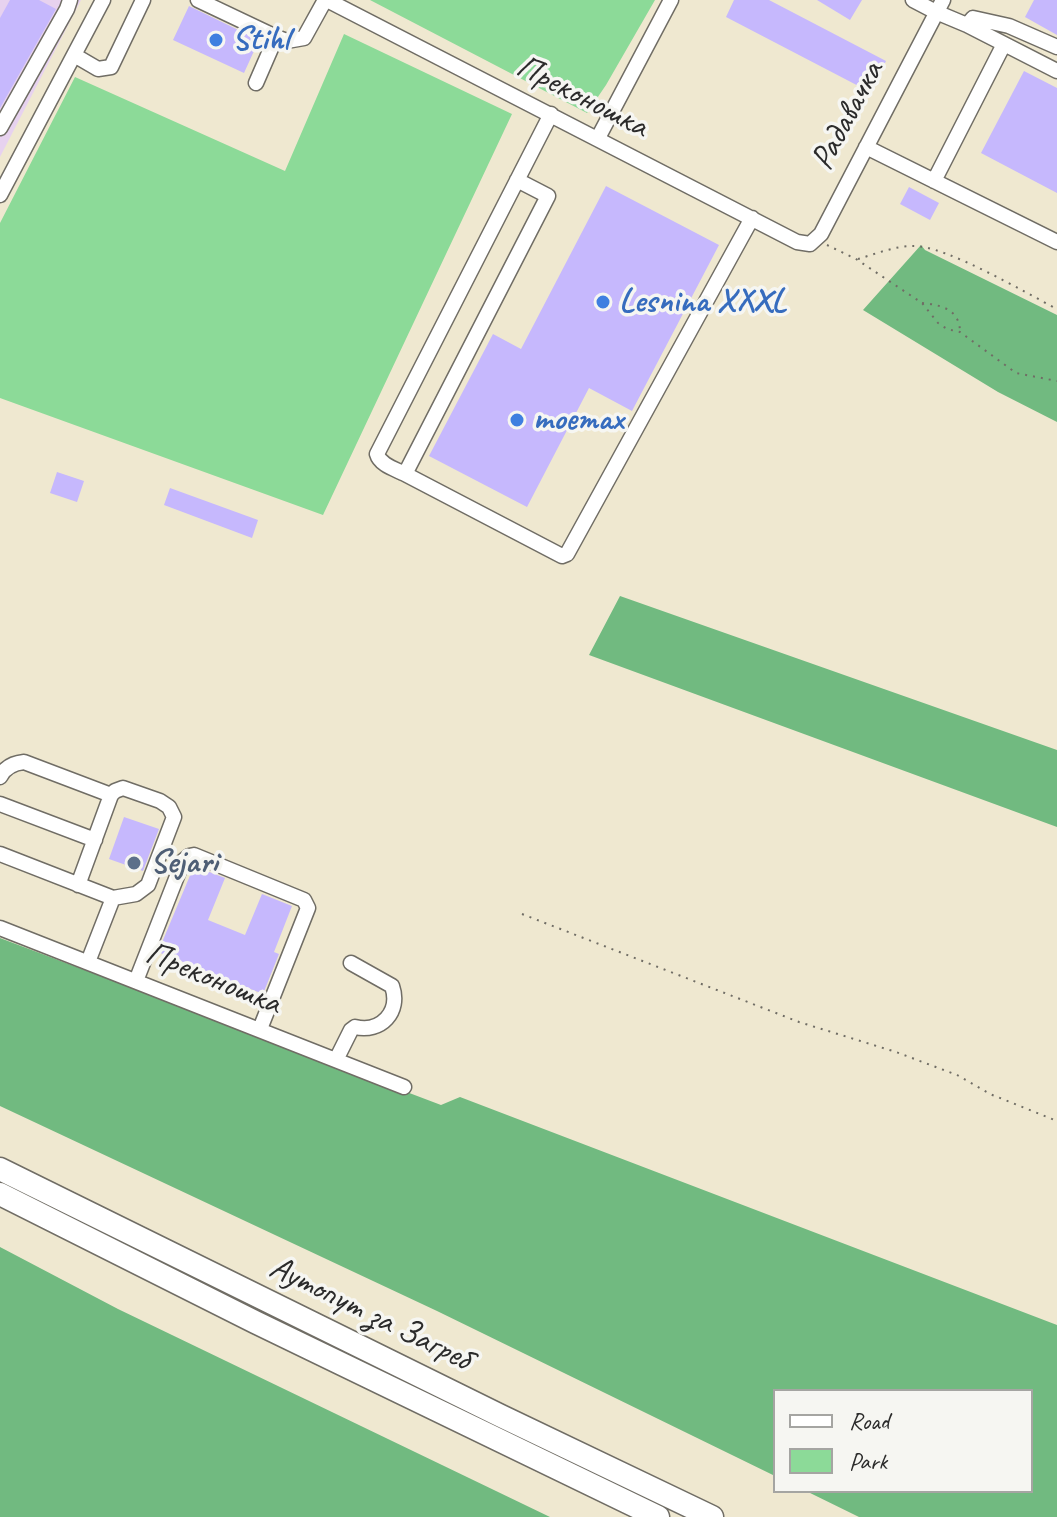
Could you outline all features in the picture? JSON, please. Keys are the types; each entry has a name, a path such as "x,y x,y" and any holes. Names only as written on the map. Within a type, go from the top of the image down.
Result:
{"highway":[{"name":"Аутопут за Загреб","path":"0,1169 422,1378 712,1517"},
{"name":"Аутопут за Загреб","path":"0,1194 658,1517"}],"street":[{"path":"0,128 70,0"},
{"path":"0,195 103,0"},
{"path":"74,55 98,69 111,67 143,0"},
{"path":"198,0 287,41 304,38 326,0"},
{"name":"Преконошка","path":"326,0 797,242 812,242"},
{"path":"598,138 671,0"},
{"path":"913,0 939,6 967,25 1057,71"},
{"name":"Радавачка","path":"812,242 821,234 939,6"},
{"path":"967,25 973,18 1009,26 1057,47"},
{"path":"256,83 276,37"},
{"path":"934,181 1004,44"},
{"path":"551,114 377,454 384,463 562,556 567,554 752,218"},
{"path":"866,147 1057,242"},
{"path":"405,474 548,196 517,180"},
{"path":"0,777 8,767 24,762 111,795"},
{"path":"0,854 78,885 113,898 136,894 148,885 174,817 169,807 123,788 115,791 78,885"},
{"path":"0,804 95,840"},
{"path":"136,981 183,861 194,855 307,903 308,908 260,1029"},
{"path":"88,962 113,898"},
{"name":"Преконошка","path":"0,928 404,1087"},
{"path":"336,1060 351,1030 378,1026 387,1019 395,1004 396,995 392,986 351,963"}],"path":[{"path":"812,242 856,259 922,303 938,323 960,332 1016,373 1057,381"},
{"path":"856,259 911,245 927,246 966,262 1057,309"},
{"path":"922,303 944,307 954,313 960,321 960,332"},
{"path":"522,914 799,1022 896,1052 957,1075 990,1094 1057,1121"}],"shaded area":[{"path":"0,0 81,0 0,157"}],"green space":[{"path":"370,0 655,0 587,113"},
{"path":"344,34 512,114 323,515 0,398 0,223 75,77 285,171"},
{"path":"921,245 925,250 1057,315 1057,422 998,392 863,310"},
{"path":"620,596 1057,750 1057,827 589,655"},
{"path":"0,938 441,1105 460,1097 1057,1325 1057,1517 859,1517 810,1493 1033,1493 1033,1389 773,1389 773,1475 437,1311 0,1106"},
{"path":"0,1247 118,1309 550,1517 0,1517"}],"building":[{"path":"10,0 39,0 56,9 0,108 0,18"},
{"path":"734,0 769,0 886,61 870,92 726,17"},
{"path":"817,0 862,0 850,20"},
{"path":"1034,0 1057,0 1057,35 1025,17"},
{"path":"189,6 259,40 244,73 173,40"},
{"path":"1024,71 1057,88 1057,193 981,153"},
{"path":"606,186 719,245 632,411 589,388 527,507 429,456 493,334 521,349"},
{"path":"909,187 939,203 930,220 900,204"},
{"path":"57,472 84,481 77,502 50,493"},
{"path":"170,488 258,520 252,538 164,505"},
{"path":"124,817 159,829 143,871 109,859"},
{"path":"194,866 225,878 208,920 245,935 262,894 292,906 274,952 279,954 263,994 158,952"}],"place":[{"name":"Stihl","path":"216,40"},
{"name":"Lesnina XXXL","path":"603,302"},
{"name":"moemax","path":"517,420"},
{"name":"Sejari","path":"134,863"}]}
